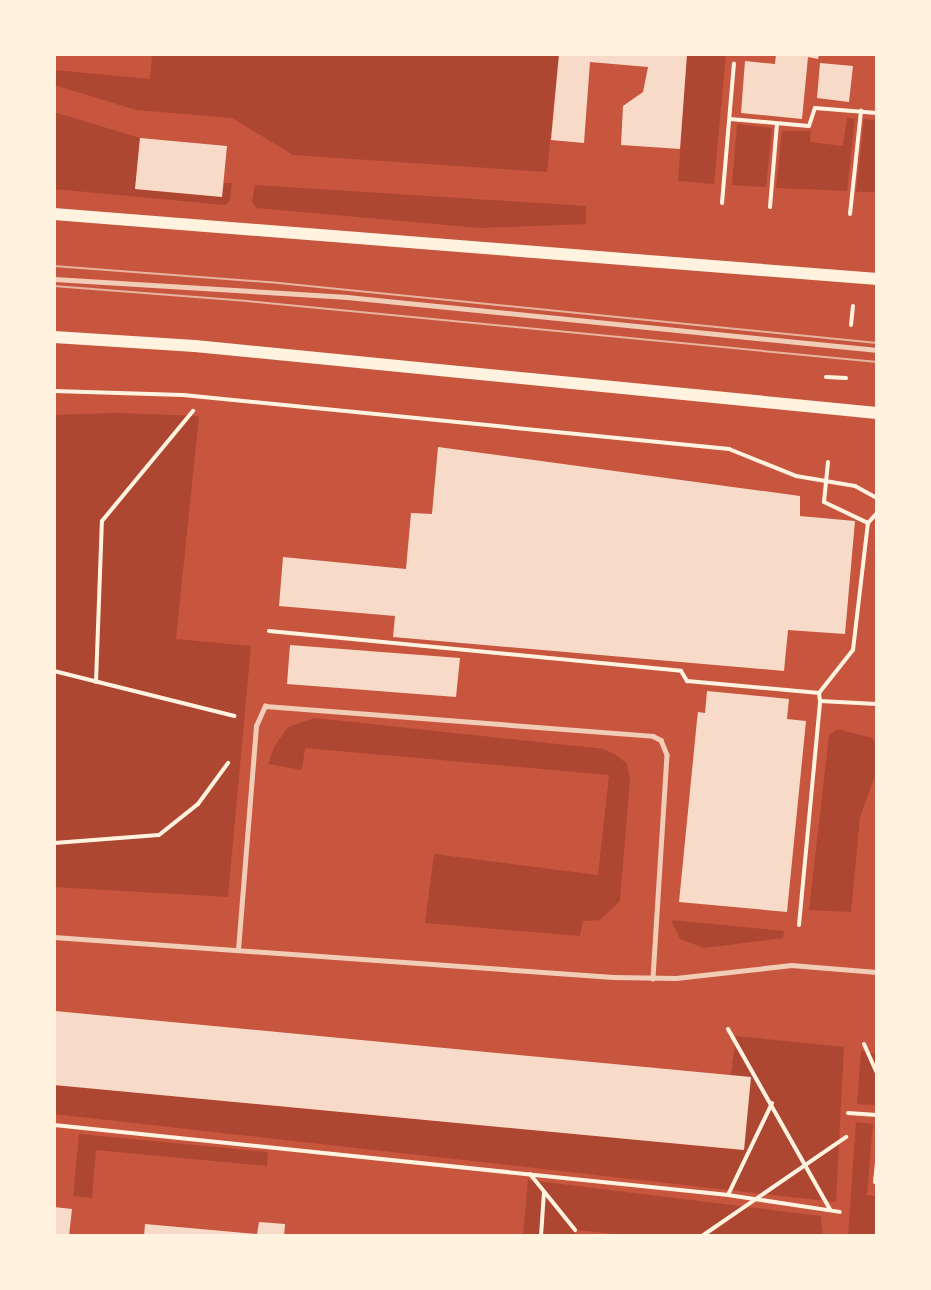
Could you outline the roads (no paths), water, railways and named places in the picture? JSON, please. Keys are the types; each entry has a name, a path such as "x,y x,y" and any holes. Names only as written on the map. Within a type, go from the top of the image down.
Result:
{"main road":[{"path":"54,214 877,279"},
{"path":"54,337 195,346 877,413"}],"lane":[{"path":"54,279 347,297 877,350"},
{"path":"238,950 257,724 266,706 652,735 661,740 667,755 653,979"},
{"path":"54,938 653,979 790,965 877,972"}],"tram line":[{"path":"54,266 269,282 877,343"},
{"path":"54,286 247,301 877,362"}]}
